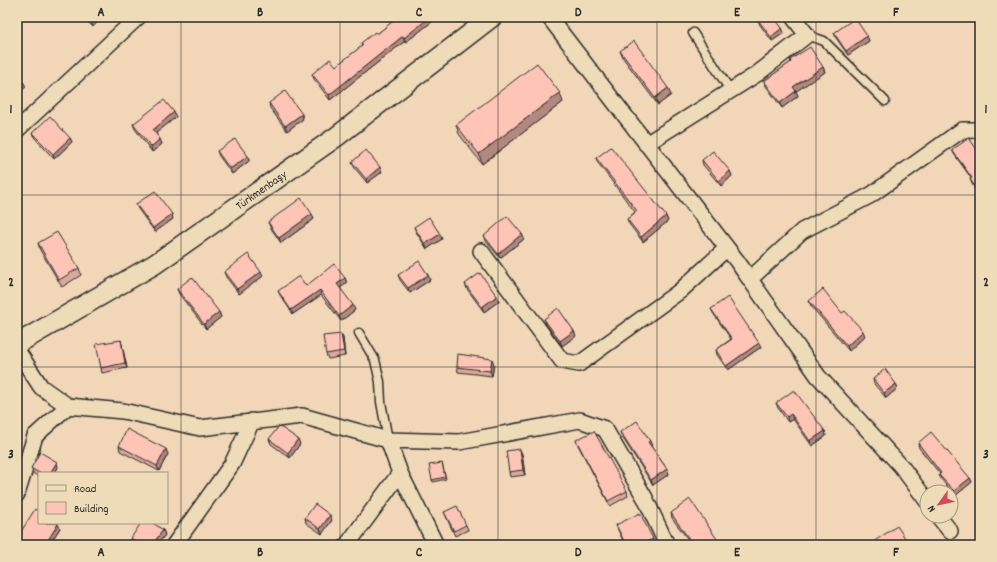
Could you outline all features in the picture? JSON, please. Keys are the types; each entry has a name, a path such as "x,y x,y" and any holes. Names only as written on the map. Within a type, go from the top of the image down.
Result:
{"street":[{"path":"17,130 138,17"},
{"name":"Türkmenbaşy","path":"17,344 155,264 336,137 492,17"},
{"path":"549,17 727,248 818,376 901,466 919,490"},
{"path":"646,144 704,109 730,90 757,74 807,35 794,17"},
{"path":"750,279 802,231 871,195 962,130 980,130"},
{"path":"481,250 562,361 578,364 680,291 727,248"},
{"path":"17,350 41,387 68,406 123,412 200,428 302,416 388,440 459,442 580,420 605,429 645,498 667,545"},
{"path":"17,494 35,436 68,406"},
{"path":"174,545 232,464 252,421"},
{"path":"388,440 400,473 436,545"},
{"path":"347,545 400,473"},
{"path":"944,524 950,531"}],"lane":[{"path":"693,33 730,90"},
{"path":"807,35 824,41 885,101"},
{"path":"359,334 375,360 380,382 381,402 388,440"}],"building":[{"path":"86,17 96,17 91,22"},
{"path":"398,17 430,17 404,38 403,36 329,95 312,74 330,59 336,66 363,45 361,43 375,32 377,34"},
{"path":"762,17 774,17 782,28 771,37 758,20"},
{"path":"855,18 867,36 846,51 834,33"},
{"path":"634,41 668,88 655,98 620,51"},
{"path":"810,47 823,67 793,87 796,91 780,103 764,81 791,62 790,60"},
{"path":"537,63 560,93 479,154 456,125"},
{"path":"17,75 24,83 17,89"},
{"path":"285,91 302,114 285,126 269,103"},
{"path":"164,100 174,112 153,130 160,139 151,147 133,124"},
{"path":"50,116 70,138 53,154 32,133"},
{"path":"969,138 980,154 980,195 970,179 972,178 952,150"},
{"path":"235,139 248,156 230,169 217,151"},
{"path":"611,147 666,216 641,237 627,219 637,211 596,158"},
{"path":"366,150 380,167 366,179 352,162"},
{"path":"713,151 730,171 719,181 702,160"},
{"path":"155,191 172,214 153,228 136,204"},
{"path":"301,198 312,214 279,238 268,222"},
{"path":"507,216 522,234 498,254 484,236"},
{"path":"429,217 440,234 425,244 414,227"},
{"path":"57,232 79,268 59,280 38,243"},
{"path":"248,254 261,272 237,289 224,272"},
{"path":"419,261 428,275 408,288 398,275"},
{"path":"334,264 345,278 337,284 353,305 339,316 320,290 291,310 278,291 299,276 306,286"},
{"path":"480,273 497,296 482,307 465,284"},
{"path":"192,277 219,312 204,324 177,289"},
{"path":"823,289 842,313 845,311 863,331 847,346 809,301"},
{"path":"728,297 759,343 726,366 716,350 732,339 711,309"},
{"path":"558,308 574,331 560,341 544,319"},
{"path":"341,334 344,351 326,354 323,336"},
{"path":"121,340 125,363 101,368 96,344"},
{"path":"458,354 492,359 490,371 457,367"},
{"path":"885,369 896,384 884,393 873,379"},
{"path":"794,390 825,431 810,441 791,414 787,417 776,403"},
{"path":"637,421 650,441 648,442 667,469 651,480 620,432"},
{"path":"279,426 298,439 288,453 269,439"},
{"path":"127,429 166,449 157,466 119,446"},
{"path":"594,431 627,491 608,501 576,440"},
{"path":"931,432 970,478 959,487 959,484 947,484 939,475 941,473 918,443"},
{"path":"520,449 523,470 509,472 506,451"},
{"path":"40,452 57,462 51,472 38,472 31,468"},
{"path":"442,463 445,477 432,480 429,465"},
{"path":"690,499 721,545 696,545 693,540 691,542 671,513"},
{"path":"315,504 330,515 320,529 305,518"},
{"path":"457,506 466,525 454,531 444,512"},
{"path":"35,509 38,511 38,524 58,524 45,545 22,545 17,542 17,538"},
{"path":"640,513 653,539 640,545 626,545 616,525"},
{"path":"140,524 154,524 163,530 152,545 140,545 131,538"},
{"path":"897,526 909,544 875,545 873,542"}]}
